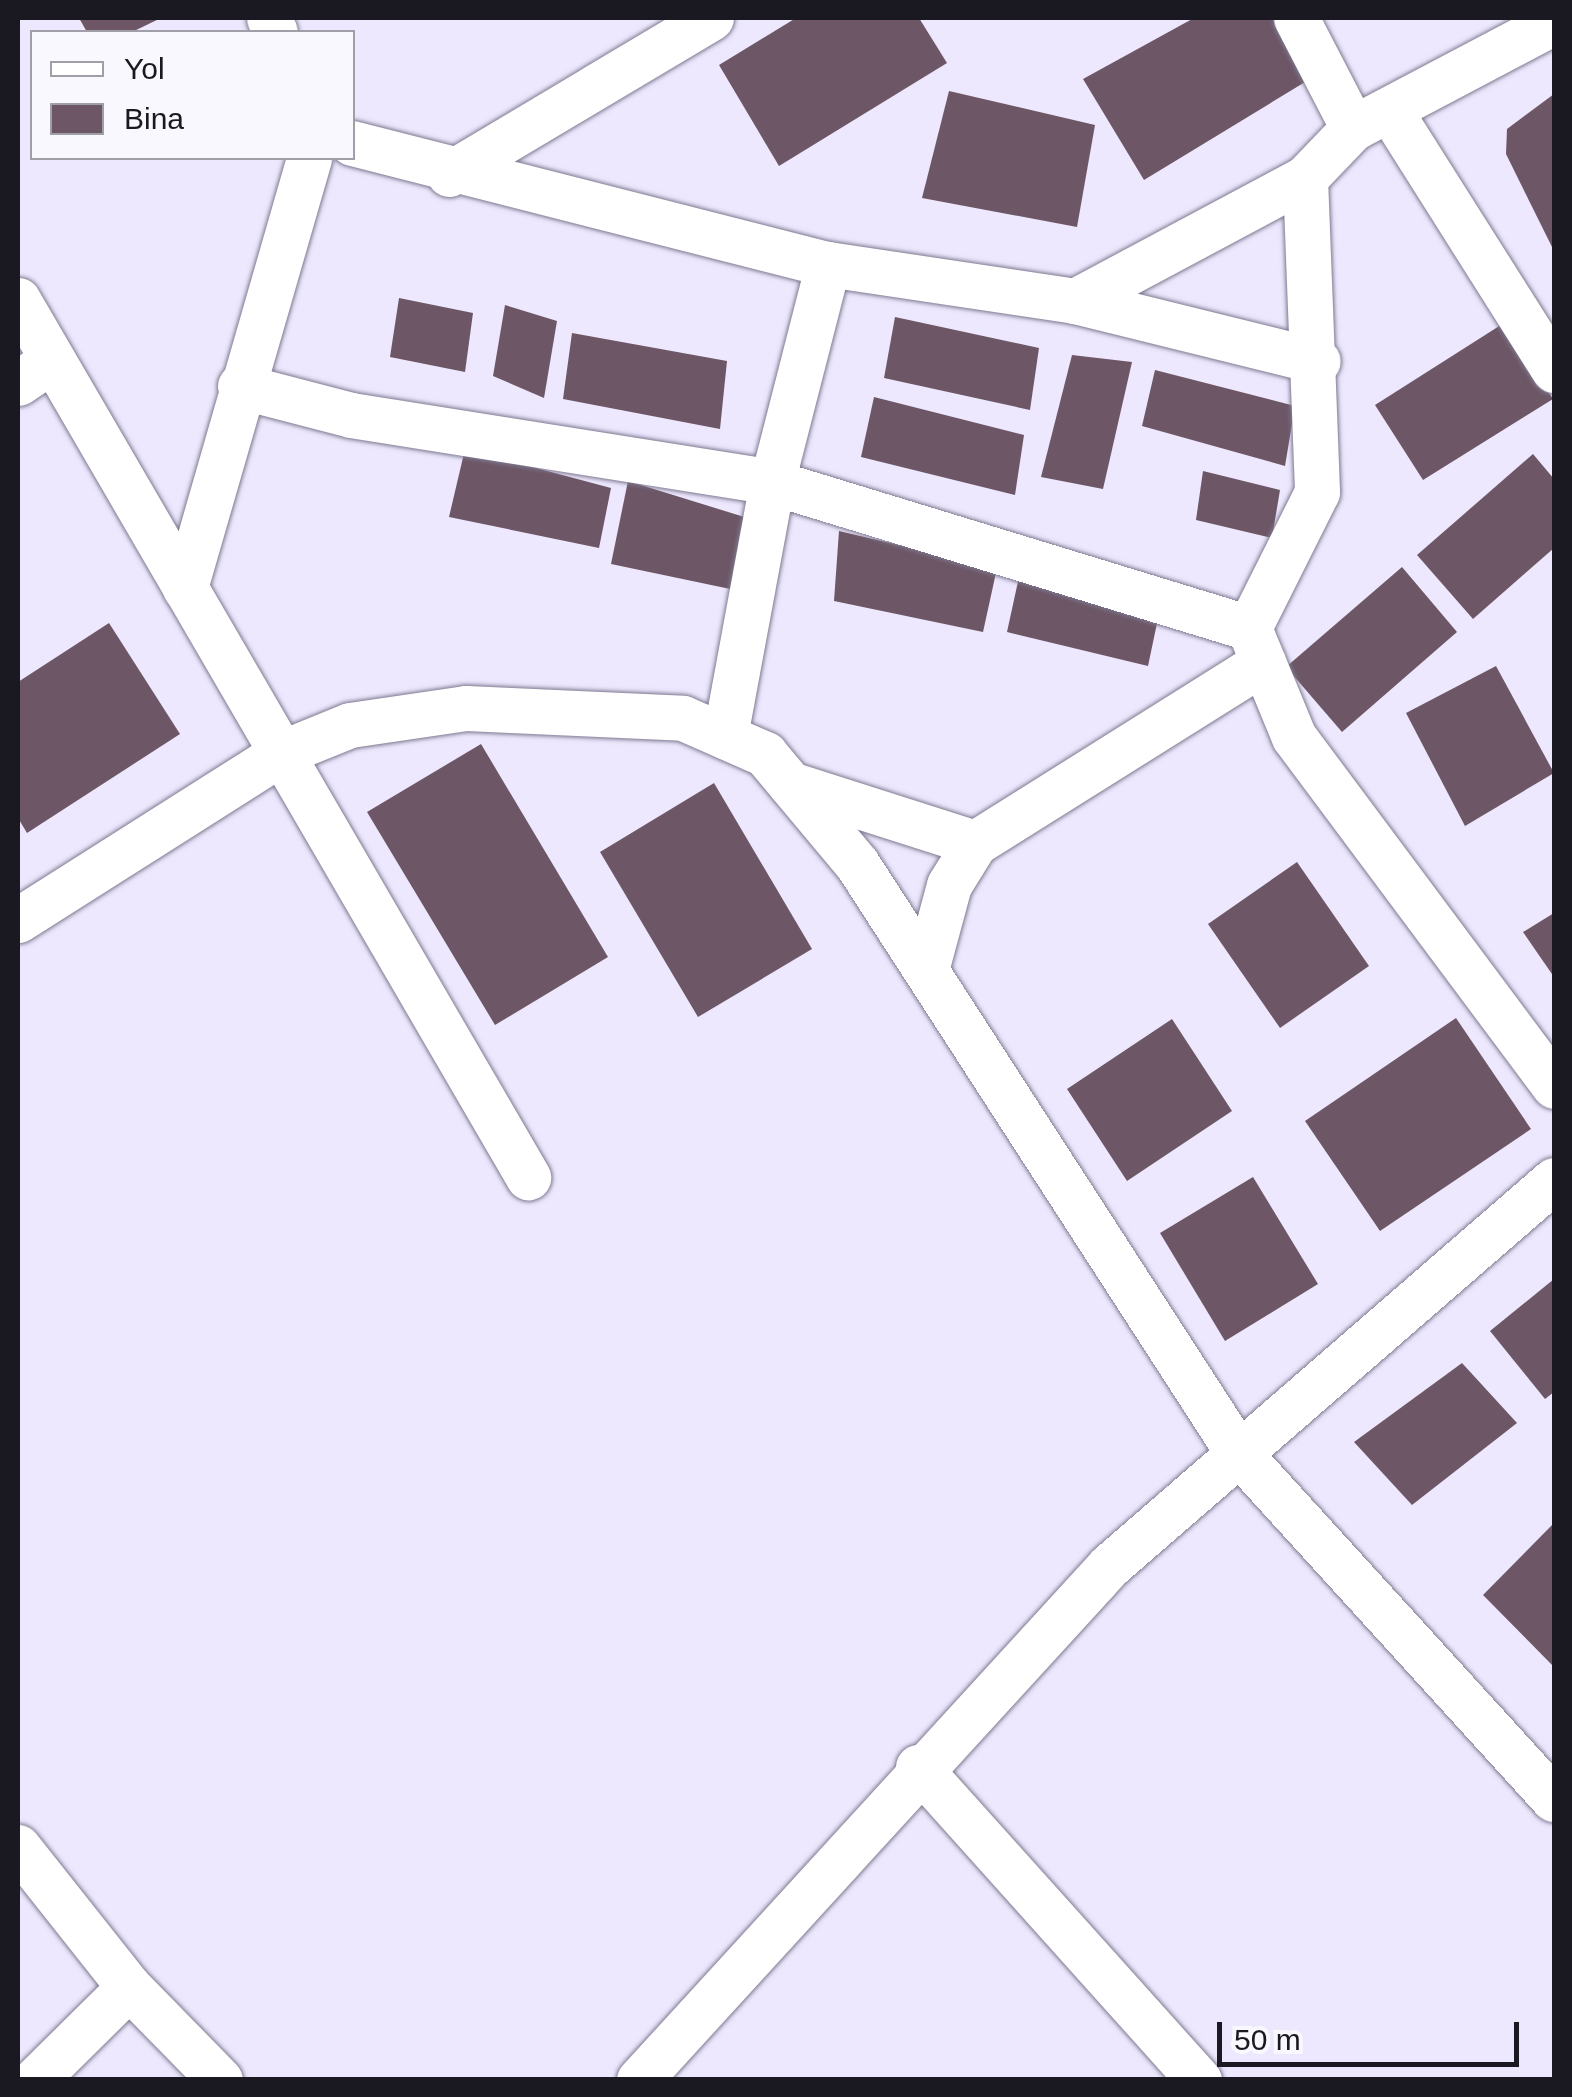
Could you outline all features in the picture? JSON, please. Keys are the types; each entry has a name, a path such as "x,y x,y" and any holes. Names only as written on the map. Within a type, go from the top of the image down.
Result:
{"street":[{"path":"448,174 711,18"},
{"path":"1296,18 1554,370"},
{"path":"1076,301 1306,178 1372,121 1554,22"},
{"path":"355,144 448,174 828,264 1076,301 1318,361"},
{"path":"185,588 307,160"},
{"path":"926,970 949,885 976,842 1256,645 1317,492 1318,361 1306,178"},
{"path":"725,736 772,482 828,264"},
{"path":"18,300 35,371 185,588 528,1177"},
{"path":"240,386 351,415 772,482 1256,645 1294,737 1554,1086"},
{"path":"18,920 281,753 350,725 466,708 683,718 766,754 926,970 1236,1450 1554,1799"},
{"path":"790,784 976,842"},
{"path":"639,2080 918,1767 1109,1566 1236,1450 1554,1180"},
{"path":"918,1767 1199,2080"},
{"path":"18,1847 129,1987 220,2080"},
{"path":"34,2080 129,1987"}],"building":[{"path":"79,18 161,18 136,30 86,30"},
{"path":"796,18 919,18 947,63 779,166 719,65"},
{"path":"1194,18 1281,18 1315,76 1144,180 1083,79"},
{"path":"949,91 1095,125 1077,227 922,198"},
{"path":"1554,94 1554,251 1506,154 1507,129"},
{"path":"399,298 473,313 465,372 390,357"},
{"path":"505,305 557,321 544,398 493,376"},
{"path":"895,317 1039,348 1030,410 884,378"},
{"path":"1504,323 1553,399 1423,480 1375,405"},
{"path":"572,333 727,361 720,429 563,399"},
{"path":"1072,355 1132,362 1103,489 1041,477"},
{"path":"1155,370 1295,406 1285,466 1142,426"},
{"path":"874,397 1024,435 1015,495 861,457"},
{"path":"465,449 611,488 599,548 449,517"},
{"path":"1533,454 1554,479 1554,548 1473,619 1417,555"},
{"path":"1203,471 1280,490 1272,538 1196,520"},
{"path":"628,481 754,520 735,590 611,564"},
{"path":"839,531 997,568 983,632 834,601"},
{"path":"1402,567 1457,632 1342,732 1286,667"},
{"path":"1019,577 1160,609 1148,666 1007,632"},
{"path":"109,623 180,734 27,833 18,818 18,682"},
{"path":"1496,666 1554,773 1465,826 1406,713"},
{"path":"481,744 608,957 495,1025 367,812"},
{"path":"714,783 812,949 698,1017 600,852"},
{"path":"1297,862 1369,966 1280,1028 1208,924"},
{"path":"1554,913 1554,977 1523,932"},
{"path":"1456,1018 1531,1129 1380,1231 1305,1121"},
{"path":"1172,1019 1232,1111 1127,1181 1067,1089"},
{"path":"1253,1177 1318,1284 1225,1341 1160,1233"},
{"path":"1554,1279 1554,1392 1545,1399 1490,1331"},
{"path":"1462,1363 1517,1423 1412,1505 1354,1442"},
{"path":"1554,1523 1554,1667 1483,1595"}]}
